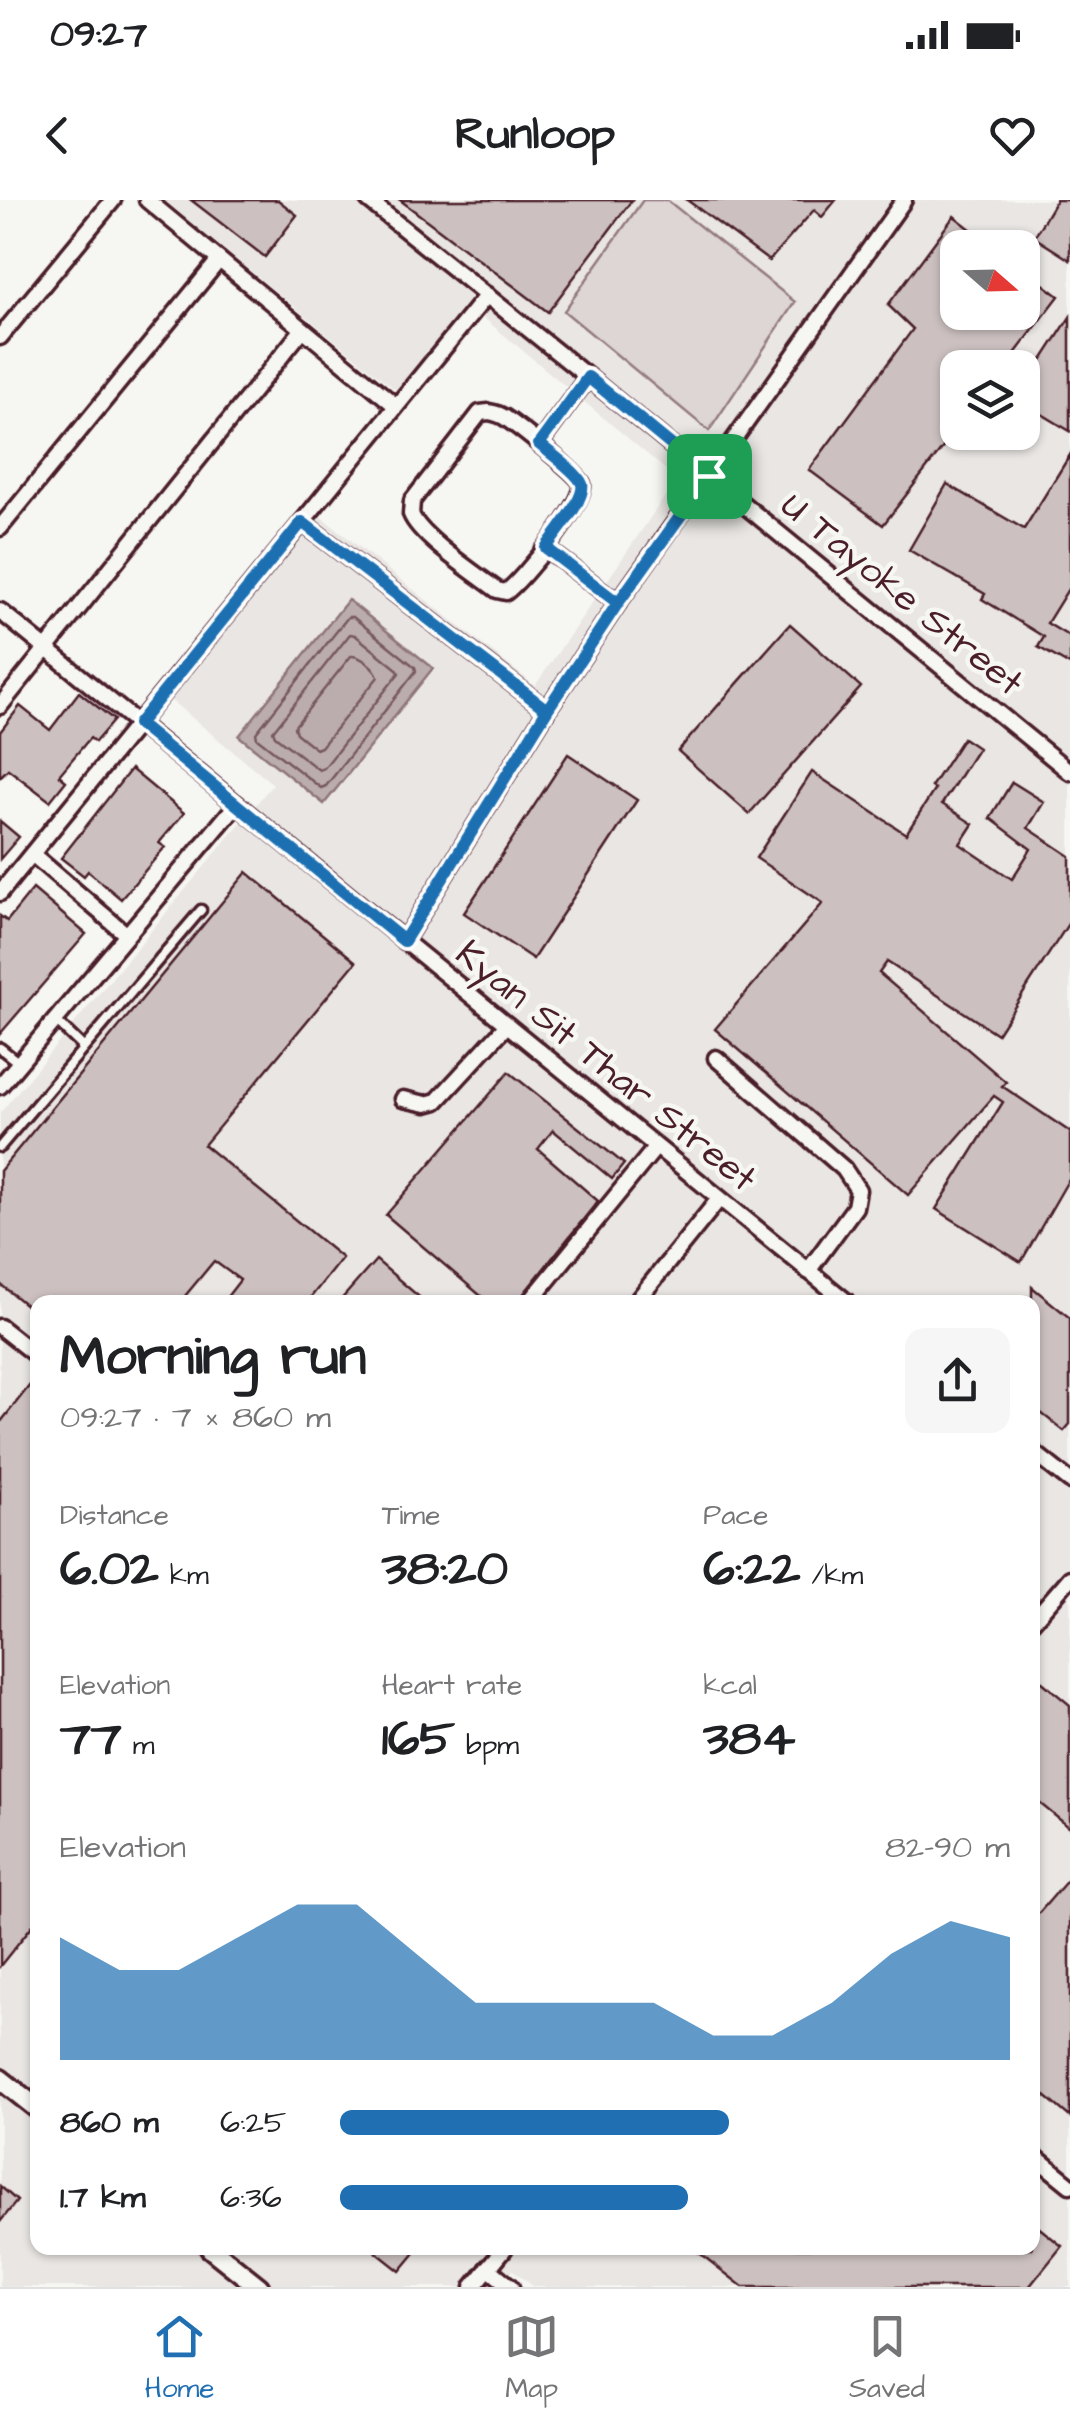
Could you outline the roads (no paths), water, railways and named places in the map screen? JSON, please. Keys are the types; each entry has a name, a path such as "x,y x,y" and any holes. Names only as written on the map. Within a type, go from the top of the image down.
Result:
{"street":[{"path":"0,337 112,200"},
{"path":"146,200 396,406"},
{"name":"U Tayoke Street","path":"368,200 1070,772"},
{"path":"404,941 618,603 904,200"},
{"path":"0,528 220,260"},
{"path":"0,893 486,294"},
{"path":"0,706 303,329"},
{"path":"539,444 588,377"},
{"path":"480,414 500,414 539,444 578,477 581,497 514,586 506,592 497,590 420,528 410,514 412,501 480,414"},
{"path":"302,522 547,710"},
{"path":"546,548 618,603"},
{"name":"Kyan Sit Thar Street","path":"0,611 838,1295"},
{"path":"0,1086 237,804"},
{"path":"32,854 126,936"},
{"path":"402,1098 426,1104 436,1101 507,1024"},
{"path":"716,1058 844,1169 858,1190 855,1207 808,1271"},
{"path":"536,1295 656,1148"},
{"path":"642,1295 719,1198"},
{"path":"0,1327 30,1351"},
{"path":"1040,1457 1070,1481"},
{"path":"1040,1613 1070,1578"},
{"path":"0,2079 30,2103"},
{"path":"1040,2160 1070,2184"},
{"path":"219,2255 259,2287"},
{"path":"473,2287 500,2255"},
{"path":"488,2268 511,2287"}],"lane":[{"path":"0,1147 201,910"},
{"path":"56,1020 83,1047"},
{"path":"0,1048 19,1063"}],"water":[{"path":"348,600 433,668 324,804 239,736"}]}
